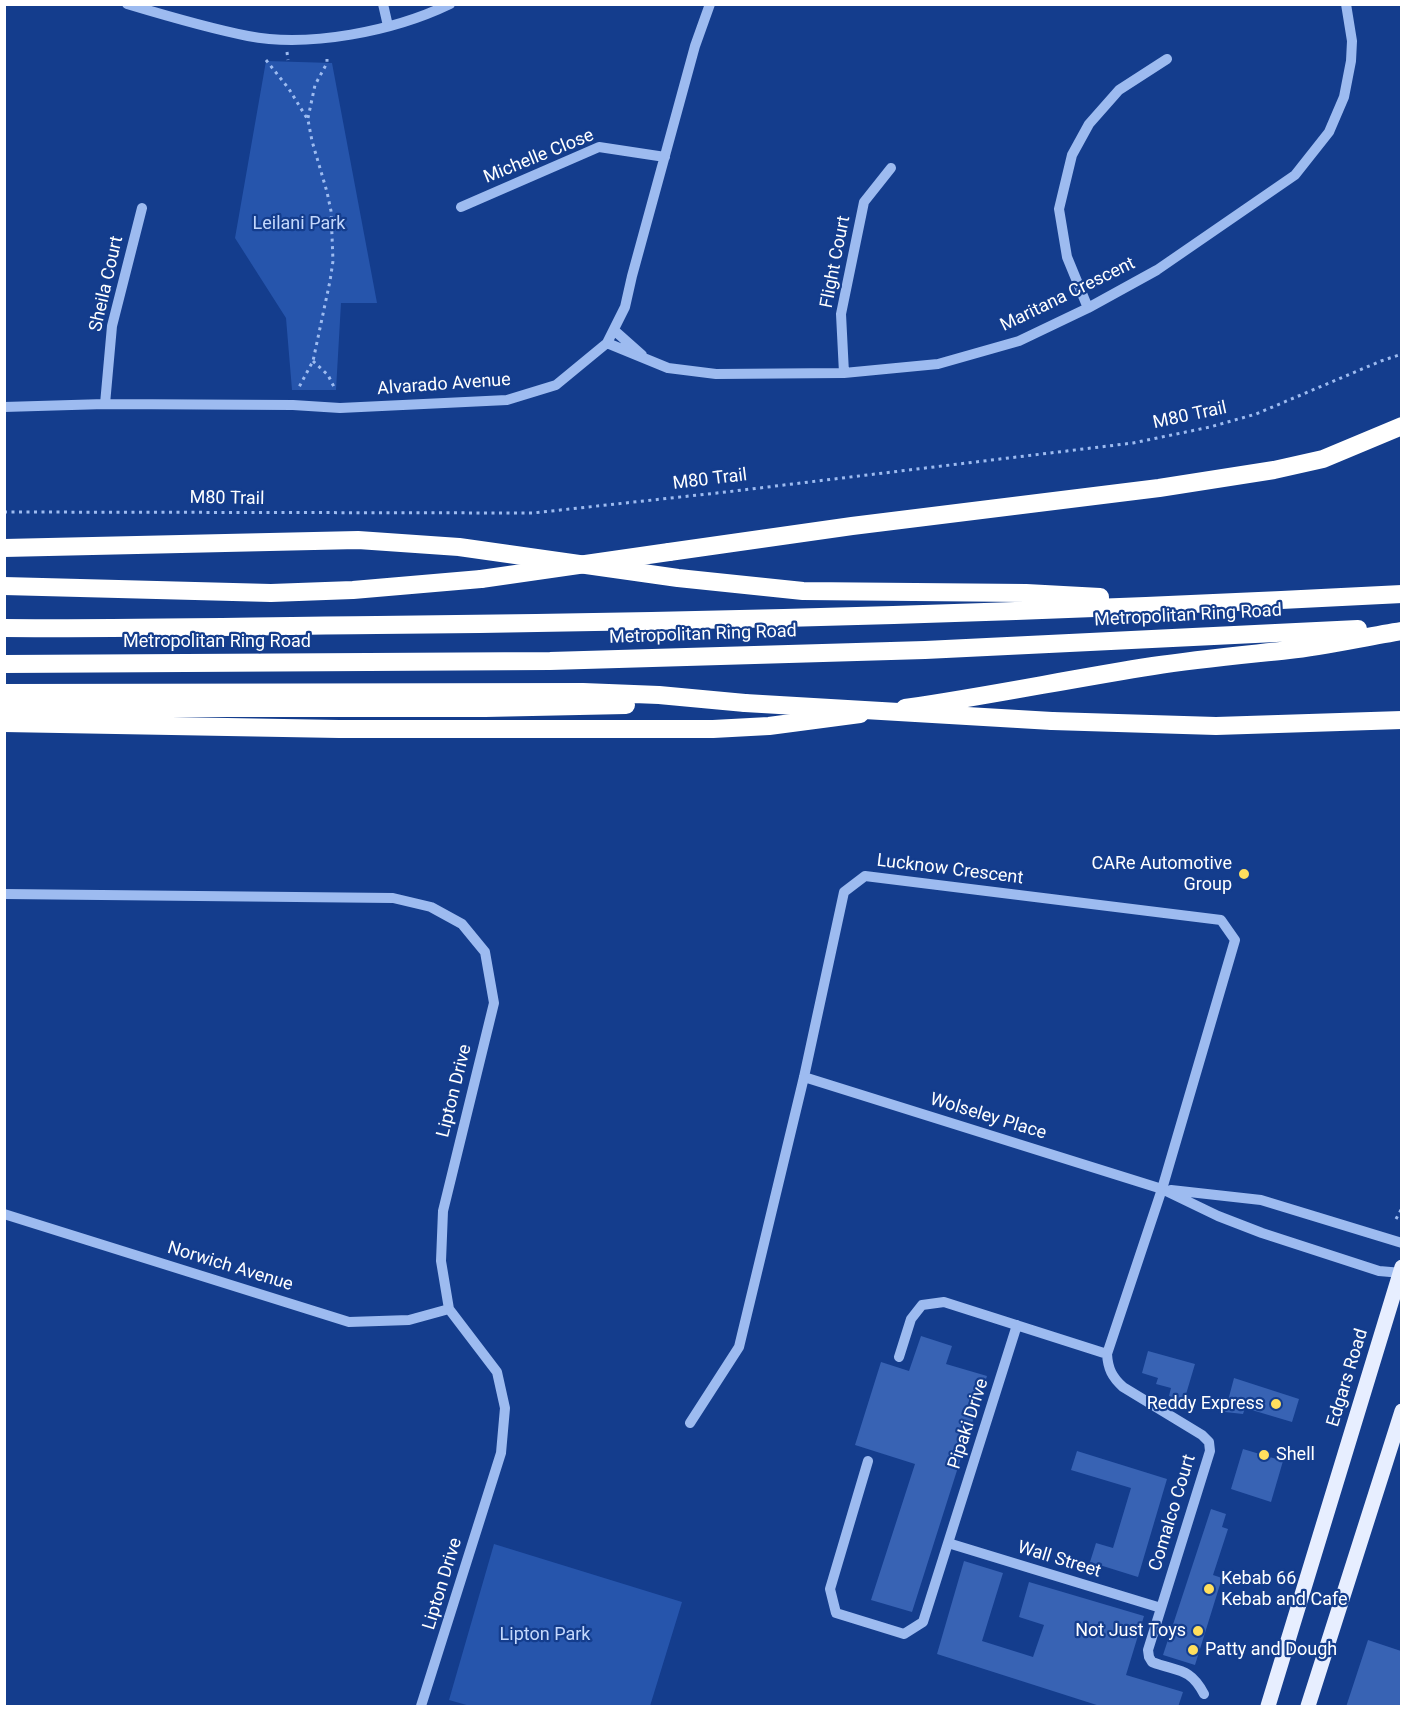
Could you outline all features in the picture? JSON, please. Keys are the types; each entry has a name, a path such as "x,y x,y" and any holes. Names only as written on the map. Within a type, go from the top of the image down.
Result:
{"highway":[{"path":"4,586 282,592 353,590 481,579 852,526 1159,488 1274,470 1323,459 1401,426"},
{"path":"4,548 358,540 459,547 678,578 803,591 1026,593 1237,603"},
{"name":"Metropolitan Ring Road","path":"4,628 554,623 858,616 1237,603 1401,594"},
{"name":"Metropolitan Ring Road","path":"4,664 562,661 925,650 1401,626"},
{"path":"4,723 339,729 713,729 769,726 955,701 1184,661 1291,650 1401,631"},
{"path":"4,693 583,692 659,695 745,704 1052,721 1216,726 1401,720"},
{"path":"4,708 485,708 745,704"}],"main road":[{"name":"Edgars Road","path":"1268,1707 1401,1271"},
{"path":"1308,1707 1401,1411"}],"street":[{"path":"127,4 250,37 317,40 388,26 450,4"},
{"path":"383,4 388,26"},
{"name":"Alvarado Avenue","path":"702,23 703,4"},
{"name":"Alvarado Avenue","path":"4,407 105,404 293,405 319,408 507,400 556,385 607,343 626,307 632,276 702,23 710,4"},
{"name":"Maritana Crescent","path":"607,343 668,368 716,374 844,373 938,364 1019,341 1088,308 1157,270 1295,175 1329,132 1344,97 1350,70 1352,41 1346,4"},
{"path":"1088,308 1066,257 1059,209 1072,155 1089,124 1119,90 1167,59"},
{"name":"Michelle Close","path":"461,207 599,147 665,157"},
{"name":"Flight Court","path":"844,373 841,314 864,202 891,168"},
{"name":"Sheila Court","path":"105,404 112,326 142,208"},
{"name":"Maritana Crescent","path":"615,330 644,357"},
{"name":"Lucknow Crescent","path":"690,1424 739,1347 804,1077 844,892 865,876 1221,920 1235,940 1162,1189"},
{"name":"Lipton Drive","path":"4,894 393,898 431,907 462,924 485,952 494,1003 443,1211 441,1261 449,1309 497,1372 505,1408 501,1453 422,1707"},
{"name":"Wolseley Place","path":"804,1077 1162,1189 1218,1216 1262,1233 1379,1271 1401,1271"},
{"path":"899,1357 911,1319 921,1305 944,1302 1107,1354 1162,1189"},
{"name":"Wolseley Place","path":"1162,1189 1261,1200 1401,1243"},
{"name":"Norwich Avenue","path":"4,1214 349,1322 409,1320 449,1309"},
{"name":"Pipaki Drive","path":"868,1461 830,1589 836,1612 904,1634 923,1622 1017,1325"},
{"name":"Comalco Court","path":"1107,1354 1108,1367 1113,1378 1123,1387 1202,1435 1209,1442 1210,1451 1148,1650 1152,1662 1189,1674 1196,1679 1204,1694"},
{"name":"Wall Street","path":"948,1543 1161,1608"}],"path":[{"path":"298,390 313,361 330,281 333,243 327,192 308,120 311,96 327,59"},
{"path":"266,60 289,89 308,120"},
{"name":"M80 Trail","path":"4,512 533,513 726,492 1133,443 1210,427 1256,414 1401,354"},
{"path":"313,361 328,375 335,389"},
{"path":"1396,1219 1401,1208"}],"green space":[{"name":"Leilani Park","path":"266,61 332,63 377,303 341,303 336,390 292,390 286,318 235,238"},
{"name":"Lipton Park","path":"494,1544 682,1602 650,1706 470,1706 449,1700"}],"building":[{"path":"921,1336 952,1346 946,1364 987,1376 912,1612 871,1600 915,1464 855,1445 881,1362 909,1371"},
{"path":"1148,1351 1195,1364 1184,1401 1169,1396 1171,1388 1156,1384 1158,1378 1142,1373"},
{"name":"Reddy Express","path":"1234,1378 1299,1399 1292,1422 1245,1408 1243,1414 1225,1412"},
{"path":"1243,1449 1283,1461 1271,1502 1231,1489"},
{"path":"1077,1451 1167,1479 1138,1577 1090,1562 1096,1543 1113,1548 1131,1488 1071,1470"},
{"path":"1211,1509 1226,1514 1222,1527 1228,1529 1213,1575 1222,1578 1195,1665 1163,1655"},
{"path":"964,1561 1003,1573 982,1641 1033,1657 1044,1625 1019,1617 1029,1582 1144,1616 1126,1675 1183,1692 1178,1707 1103,1707 937,1654"},
{"path":"1368,1640 1401,1651 1401,1707 1346,1707"}],"place":[{"name":"CARe Automotive Group","path":"1244,874"},
{"name":"Reddy Express","path":"1276,1404"},
{"name":"Shell","path":"1264,1455"},
{"name":"Kebab 66 Kebab and Cafe","path":"1209,1589"},
{"name":"Not Just Toys","path":"1198,1631"},
{"name":"Patty and Dough","path":"1193,1650"}]}
